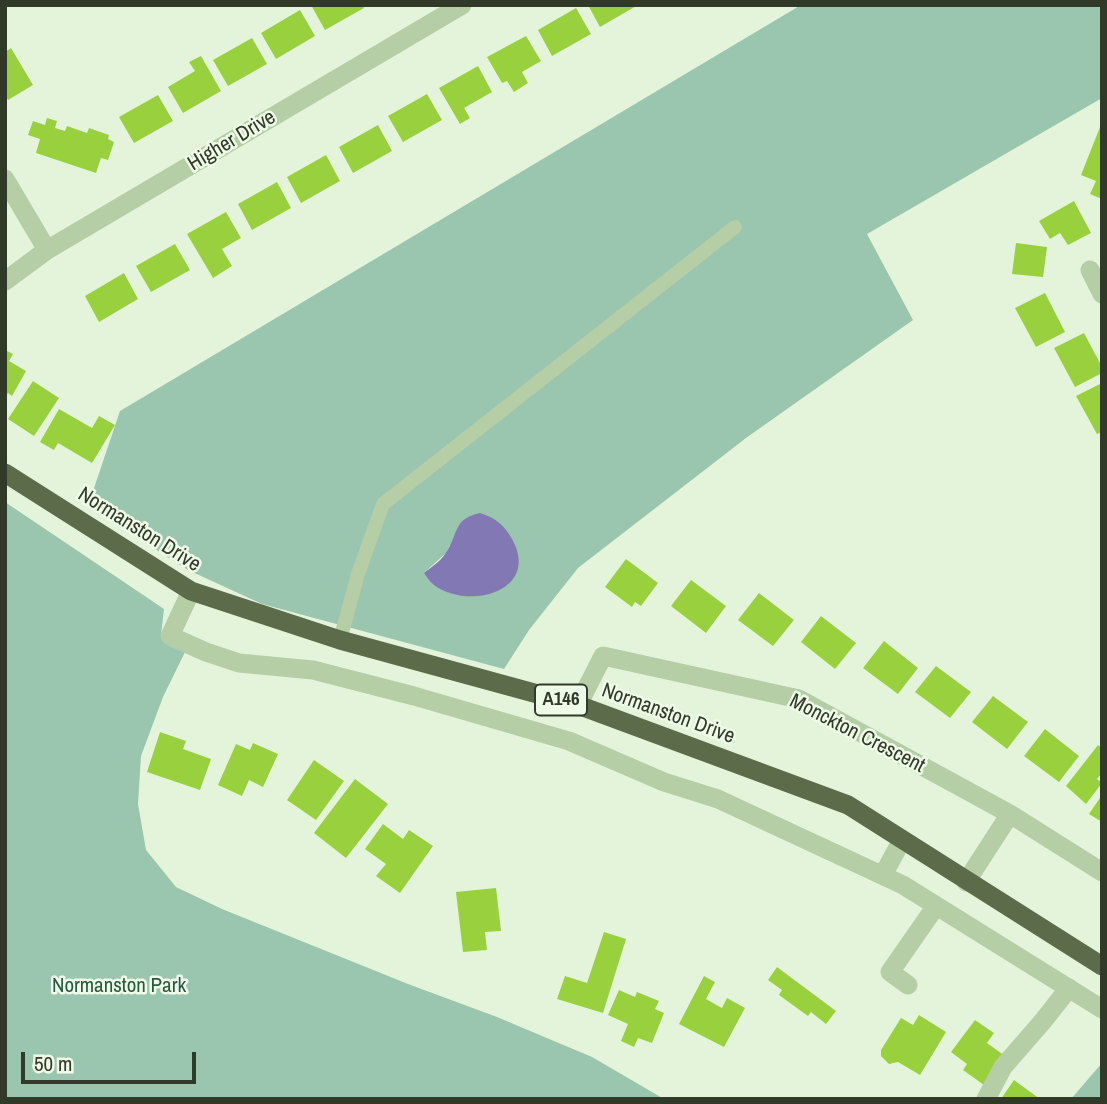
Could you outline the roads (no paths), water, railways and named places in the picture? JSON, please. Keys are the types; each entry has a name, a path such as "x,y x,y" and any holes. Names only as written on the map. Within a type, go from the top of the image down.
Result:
{"highway":[{"name":"Normanston Drive","path":"5,472 191,591 340,640 578,705 848,805 1102,966"}],"street":[{"name":"Higher Drive","path":"5,280 47,250 462,5"},
{"path":"5,179 47,250"},
{"path":"1090,270 1102,294"},
{"path":"191,591 170,636 239,663 313,670 569,741 664,782 718,799 883,875 1102,1009"},
{"name":"Monckton Crescent","path":"578,705 603,656 799,699 1010,814 1102,872"},
{"path":"966,882 1010,814"},
{"path":"883,875 902,840"},
{"path":"908,985 890,972 936,906"},
{"path":"986,1099 1003,1067 1069,988"}],"lane":[{"path":"340,640 358,574 383,504 735,226"}],"park label":[{"name":"Normanston Park","path":"119,986"}]}
